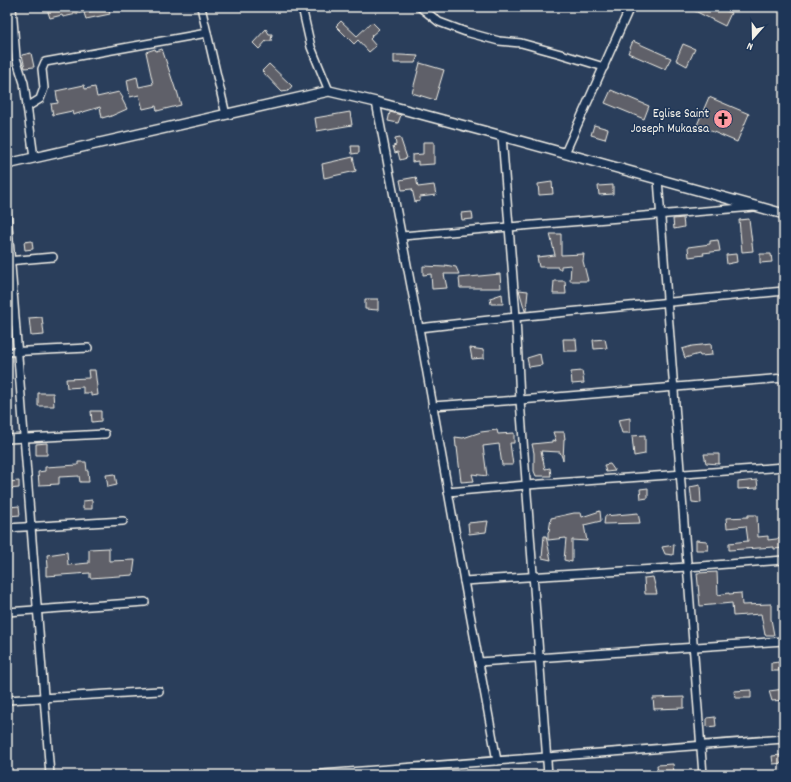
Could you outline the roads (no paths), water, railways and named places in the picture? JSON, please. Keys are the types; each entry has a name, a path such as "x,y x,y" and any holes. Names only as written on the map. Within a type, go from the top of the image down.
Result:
{"street":[{"path":"12,7 16,58 24,83 34,158"},
{"path":"201,7 226,115"},
{"path":"302,7 311,47 329,91"},
{"path":"420,7 439,22 466,32 499,41 527,44 604,67"},
{"path":"565,153 630,7"},
{"path":"27,107 40,99 44,88 42,69 45,62 207,33"},
{"path":"7,164 329,91 376,102 565,153 784,214"},
{"path":"376,102 419,328 497,761"},
{"path":"502,136 548,775"},
{"path":"658,179 703,775"},
{"path":"402,236 758,207"},
{"path":"7,213 9,261 18,352 50,775"},
{"path":"9,261 53,257"},
{"path":"419,328 784,291"},
{"path":"7,352 88,348"},
{"path":"432,406 784,378"},
{"path":"7,439 105,434"},
{"path":"448,492 784,467"},
{"path":"7,528 123,521"},
{"path":"464,581 784,560"},
{"path":"7,612 145,602"},
{"path":"479,662 784,641"},
{"path":"7,700 159,691"},
{"path":"309,775 396,772 497,761 784,739"}],"place":[{"name":"Eglise Saint Joseph Mukassa","path":"723,119"}]}
